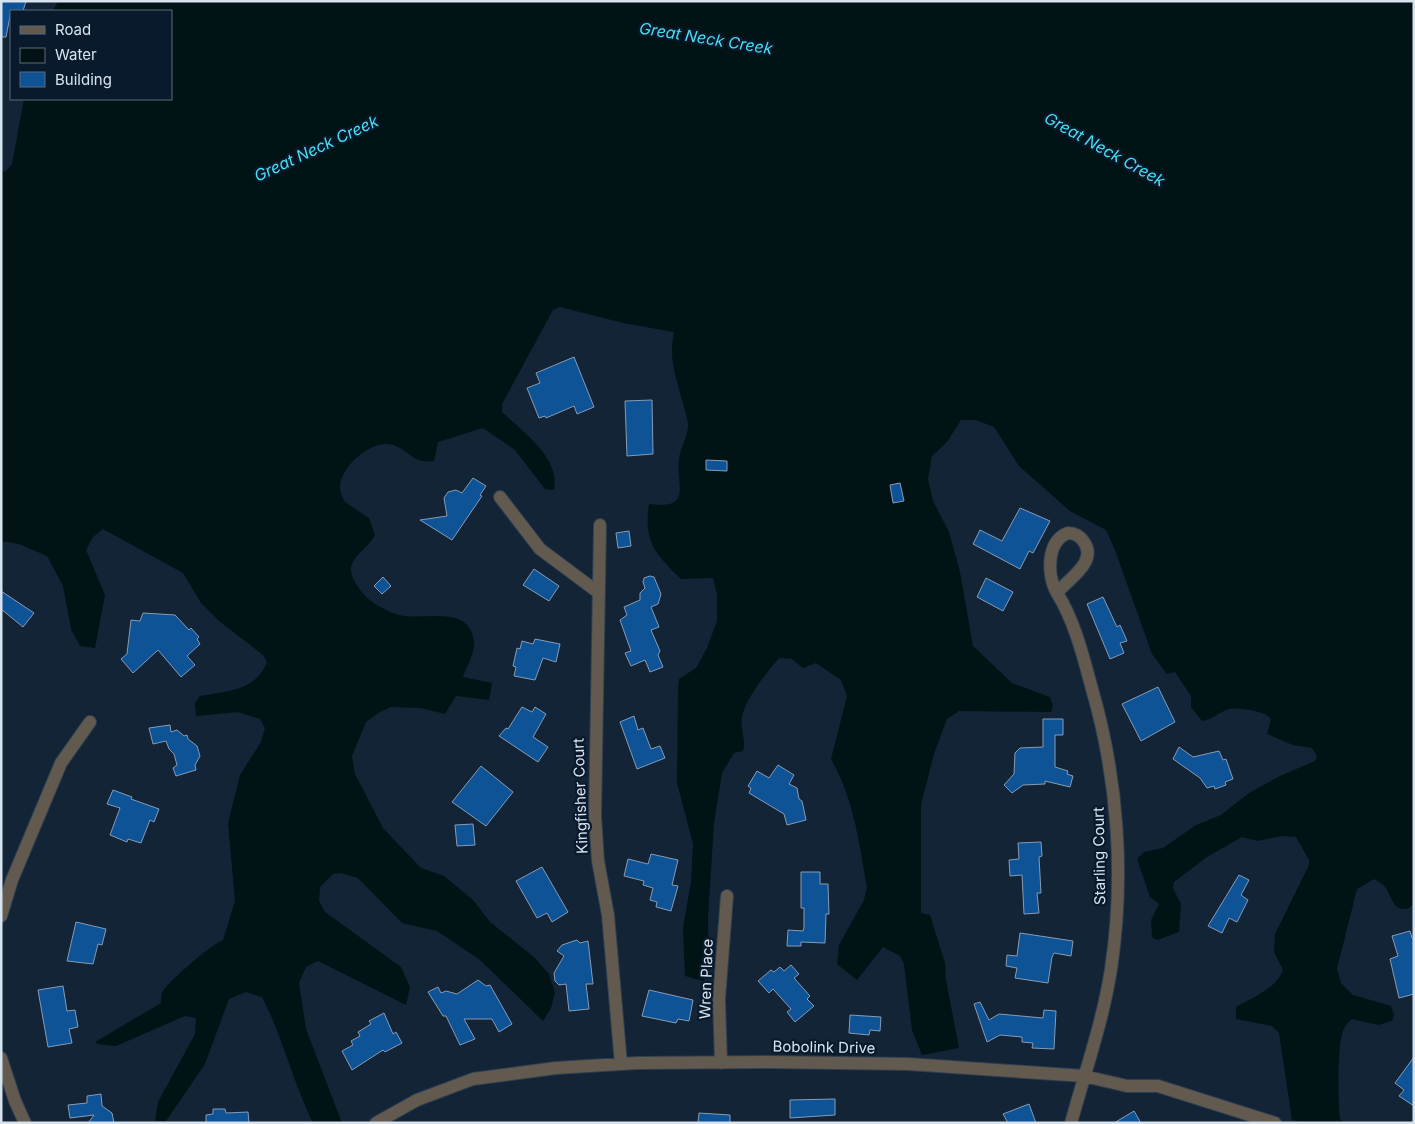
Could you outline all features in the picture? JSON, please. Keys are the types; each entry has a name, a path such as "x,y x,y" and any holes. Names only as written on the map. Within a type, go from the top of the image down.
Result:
{"street":[{"path":"500,497 540,549 599,593"},
{"name":"Kingfisher Court","path":"600,525 596,668 595,816 598,861 608,915 621,1064"},
{"name":"Starling Court","path":"1057,593 1080,647 1105,734 1116,807 1118,882 1116,938 1103,1012 1071,1123"},
{"path":"1,916 12,880 61,762 90,722"},
{"name":"Wren Place","path":"721,1063 719,999 727,896"},
{"path":"1,1058 9,1086 25,1123"},
{"name":"Bobolink Drive","path":"376,1123 417,1100 473,1079 556,1068 621,1064 721,1063 908,1064 1084,1076 1127,1086 1158,1086 1275,1123"}],"water":[{"name":"Great Neck Creek","path":"58,1 1414,1 1414,904 1407,909 1399,908 1394,904 1385,887 1374,879 1357,889 1337,969 1341,983 1353,995 1391,1006 1394,1015 1392,1021 1379,1025 1352,1019 1344,1029 1341,1038 1338,1087 1340,1119 1345,1123 1305,1123 1292,1120 1279,1033 1272,1026 1236,1019 1236,1007 1270,987 1283,970 1274,952 1275,934 1309,865 1309,860 1296,837 1281,836 1258,841 1242,837 1207,857 1174,882 1173,888 1181,904 1179,932 1157,940 1152,937 1151,920 1159,904 1150,897 1137,859 1144,852 1163,848 1196,825 1221,815 1249,793 1280,776 1315,761 1317,756 1312,748 1293,745 1267,734 1271,719 1258,712 1245,709 1229,709 1202,721 1191,707 1191,696 1175,672 1167,674 1152,654 1106,530 1070,511 1019,466 994,427 976,420 961,420 947,442 932,456 928,479 933,501 949,532 960,572 973,646 1012,683 1050,697 1053,706 1051,712 959,711 947,719 934,754 921,805 921,913 930,915 945,963 946,980 959,1048 922,1055 912,1030 904,964 900,956 883,947 857,980 837,964 839,945 864,900 867,887 850,805 839,774 831,759 847,696 841,680 816,663 803,668 792,659 779,658 758,684 745,706 741,723 744,742 743,751 734,753 722,773 714,823 708,917 709,974 703,981 685,976 683,928 691,882 693,844 677,783 678,688 679,679 696,668 707,648 717,621 717,594 713,578 681,579 658,554 653,546 648,528 649,504 663,505 672,503 677,500 680,487 679,459 688,425 673,362 672,343 674,332 623,323 560,307 553,310 502,404 502,412 546,456 555,478 554,490 545,489 515,450 483,428 438,442 434,461 421,461 393,445 376,446 367,450 351,463 341,479 340,487 345,502 369,518 375,535 355,559 351,568 353,577 361,591 377,605 396,614 406,616 442,616 463,622 470,629 474,645 463,677 492,683 489,700 456,696 445,714 420,708 391,707 380,712 366,722 352,756 355,774 383,828 421,868 444,876 473,900 490,922 534,957 549,974 555,993 551,1008 543,1021 480,960 437,931 402,923 358,878 341,873 333,874 320,887 319,901 325,912 401,967 410,987 406,1005 318,961 306,967 299,983 306,1029 342,1123 313,1123 262,997 246,992 229,999 205,1064 166,1121 155,1121 158,1102 195,1034 196,1018 185,1016 116,1046 97,1044 95,1042 161,1003 162,992 167,986 201,955 223,940 235,901 228,823 240,775 261,742 265,728 260,719 238,712 196,716 195,703 200,696 230,691 248,684 256,679 267,662 263,655 219,621 201,603 183,573 103,529 93,537 86,550 105,595 95,648 80,646 71,629 63,586 47,556 19,544 1,541 1,169 5,172 12,164 24,100 172,100 172,10 54,10"}],"building":[{"path":"1,1 26,1 23,10 10,10 6,37 1,37"},
{"path":"574,357 594,407 577,414 574,406 546,418 545,416 539,418 527,388 540,383 536,373"},
{"path":"652,400 653,454 627,456 625,401"},
{"path":"706,460 727,461 727,471 706,470"},
{"path":"473,478 486,486 480,495 482,496 452,540 420,520 447,516 444,498 448,492 456,490 462,493"},
{"path":"900,483 904,501 893,503 890,485"},
{"path":"1020,508 1050,521 1033,553 1029,551 1020,569 973,544 980,530 1002,541"},
{"path":"629,531 631,546 618,548 616,533"},
{"path":"534,569 559,586 549,601 523,585"},
{"path":"383,577 391,586 382,594 374,586"},
{"path":"654,577 661,594 658,604 651,607 659,627 651,630 660,651 658,655 663,667 650,672 645,660 631,666 625,653 631,651 620,620 627,615 624,607 640,600 640,593 645,588 644,578"},
{"path":"986,578 1013,592 1003,611 977,597"},
{"path":"1,591 34,613 23,627 1,609"},
{"path":"1103,597 1117,627 1120,625 1127,641 1120,643 1124,653 1110,659 1087,604"},
{"path":"143,613 175,615 189,630 191,628 199,637 197,639 200,644 187,656 195,665 181,677 158,650 133,673 121,659 127,654 131,620 140,621"},
{"path":"535,639 560,644 556,662 543,658 535,680 514,676 516,667 513,666 517,648 520,649 522,641 533,644"},
{"path":"1158,687 1175,722 1141,741 1122,704"},
{"path":"522,707 532,712 535,707 546,714 533,737 548,747 538,762 499,736 506,728 508,729"},
{"path":"634,716 638,730 643,728 651,749 660,746 665,758 637,769 620,722"},
{"path":"1043,719 1063,719 1063,735 1055,735 1055,767 1068,771 1067,774 1073,776 1070,787 1045,781 1045,784 1023,785 1012,793 1004,785 1014,774 1015,753 1020,748 1043,747"},
{"path":"170,725 171,732 177,730 184,736 187,735 188,739 197,746 200,756 195,765 196,770 176,776 173,768 177,765 174,754 169,749 166,741 153,744 149,728"},
{"path":"1179,747 1193,757 1219,751 1223,760 1226,759 1233,779 1225,782 1226,785 1215,789 1214,786 1207,788 1200,778 1173,759"},
{"path":"778,765 794,775 789,784 797,788 806,820 787,825 784,814 749,793 751,788 748,786 757,771 769,778"},
{"path":"481,766 513,792 486,826 452,802"},
{"path":"113,790 159,809 154,822 150,820 141,843 128,839 127,842 110,835 120,808 107,804"},
{"path":"473,824 475,845 457,846 455,825"},
{"path":"1041,842 1042,856 1039,857 1041,893 1037,893 1039,913 1024,914 1022,875 1010,876 1009,860 1019,859 1018,843"},
{"path":"651,854 678,860 672,885 678,886 671,911 656,907 657,902 650,900 653,888 643,885 644,881 624,876 628,859 648,864"},
{"path":"542,867 568,912 552,922 547,913 537,918 516,881"},
{"path":"801,872 820,872 820,884 828,884 829,914 826,914 825,943 801,942 801,946 787,946 788,930 803,931 804,928 804,908 801,908"},
{"path":"1239,875 1249,880 1241,895 1248,900 1237,922 1229,918 1222,933 1208,926"},
{"path":"76,922 106,929 102,945 98,944 93,964 67,961"},
{"path":"1410,931 1412,938 1414,938 1414,994 1399,998 1390,959 1398,956 1392,936"},
{"path":"1020,933 1073,941 1071,956 1054,953 1048,983 1015,978 1017,968 1006,966 1007,955 1017,956"},
{"path":"577,940 580,943 588,941 593,984 586,984 589,1009 569,1011 566,984 559,985 555,981 554,973 564,956 557,951 562,945"},
{"path":"791,965 799,974 794,978 810,996 807,999 814,1006 795,1022 787,1012 791,1009 773,989 769,993 758,981 771,970 774,972 780,967 784,971"},
{"path":"478,980 486,986 490,985 512,1024 499,1032 492,1019 464,1019 475,1039 460,1045 446,1016 443,1016 428,992 438,987 441,993 446,991 457,994"},
{"path":"63,986 67,1011 75,1010 78,1027 69,1029 72,1043 48,1047 38,990"},
{"path":"649,990 693,1000 689,1021 678,1019 676,1023 642,1016"},
{"path":"980,1002 989,1020 999,1014 1043,1018 1044,1010 1056,1011 1054,1049 1032,1048 1033,1043 1022,1042 1022,1037 1000,1035 987,1042 974,1004"},
{"path":"384,1013 393,1034 396,1032 402,1043 385,1052 383,1050 352,1070 342,1051 353,1045 351,1041 360,1036 358,1032 371,1024 369,1021"},
{"path":"850,1015 881,1017 880,1031 870,1030 869,1035 849,1033"},
{"path":"1414,1057 1414,1106 1399,1096 1404,1090 1395,1083"},
{"path":"101,1094 102,1106 112,1113 114,1123 88,1123 94,1115 70,1118 68,1105 87,1103 87,1096"},
{"path":"835,1099 835,1115 790,1118 790,1100"},
{"path":"1029,1104 1036,1123 1008,1123 1003,1114"},
{"path":"213,1109 225,1109 226,1113 248,1112 249,1123 206,1123 206,1115 213,1114"},
{"path":"1134,1111 1141,1123 1114,1123"},
{"path":"699,1113 730,1115 730,1123 698,1123"}]}
